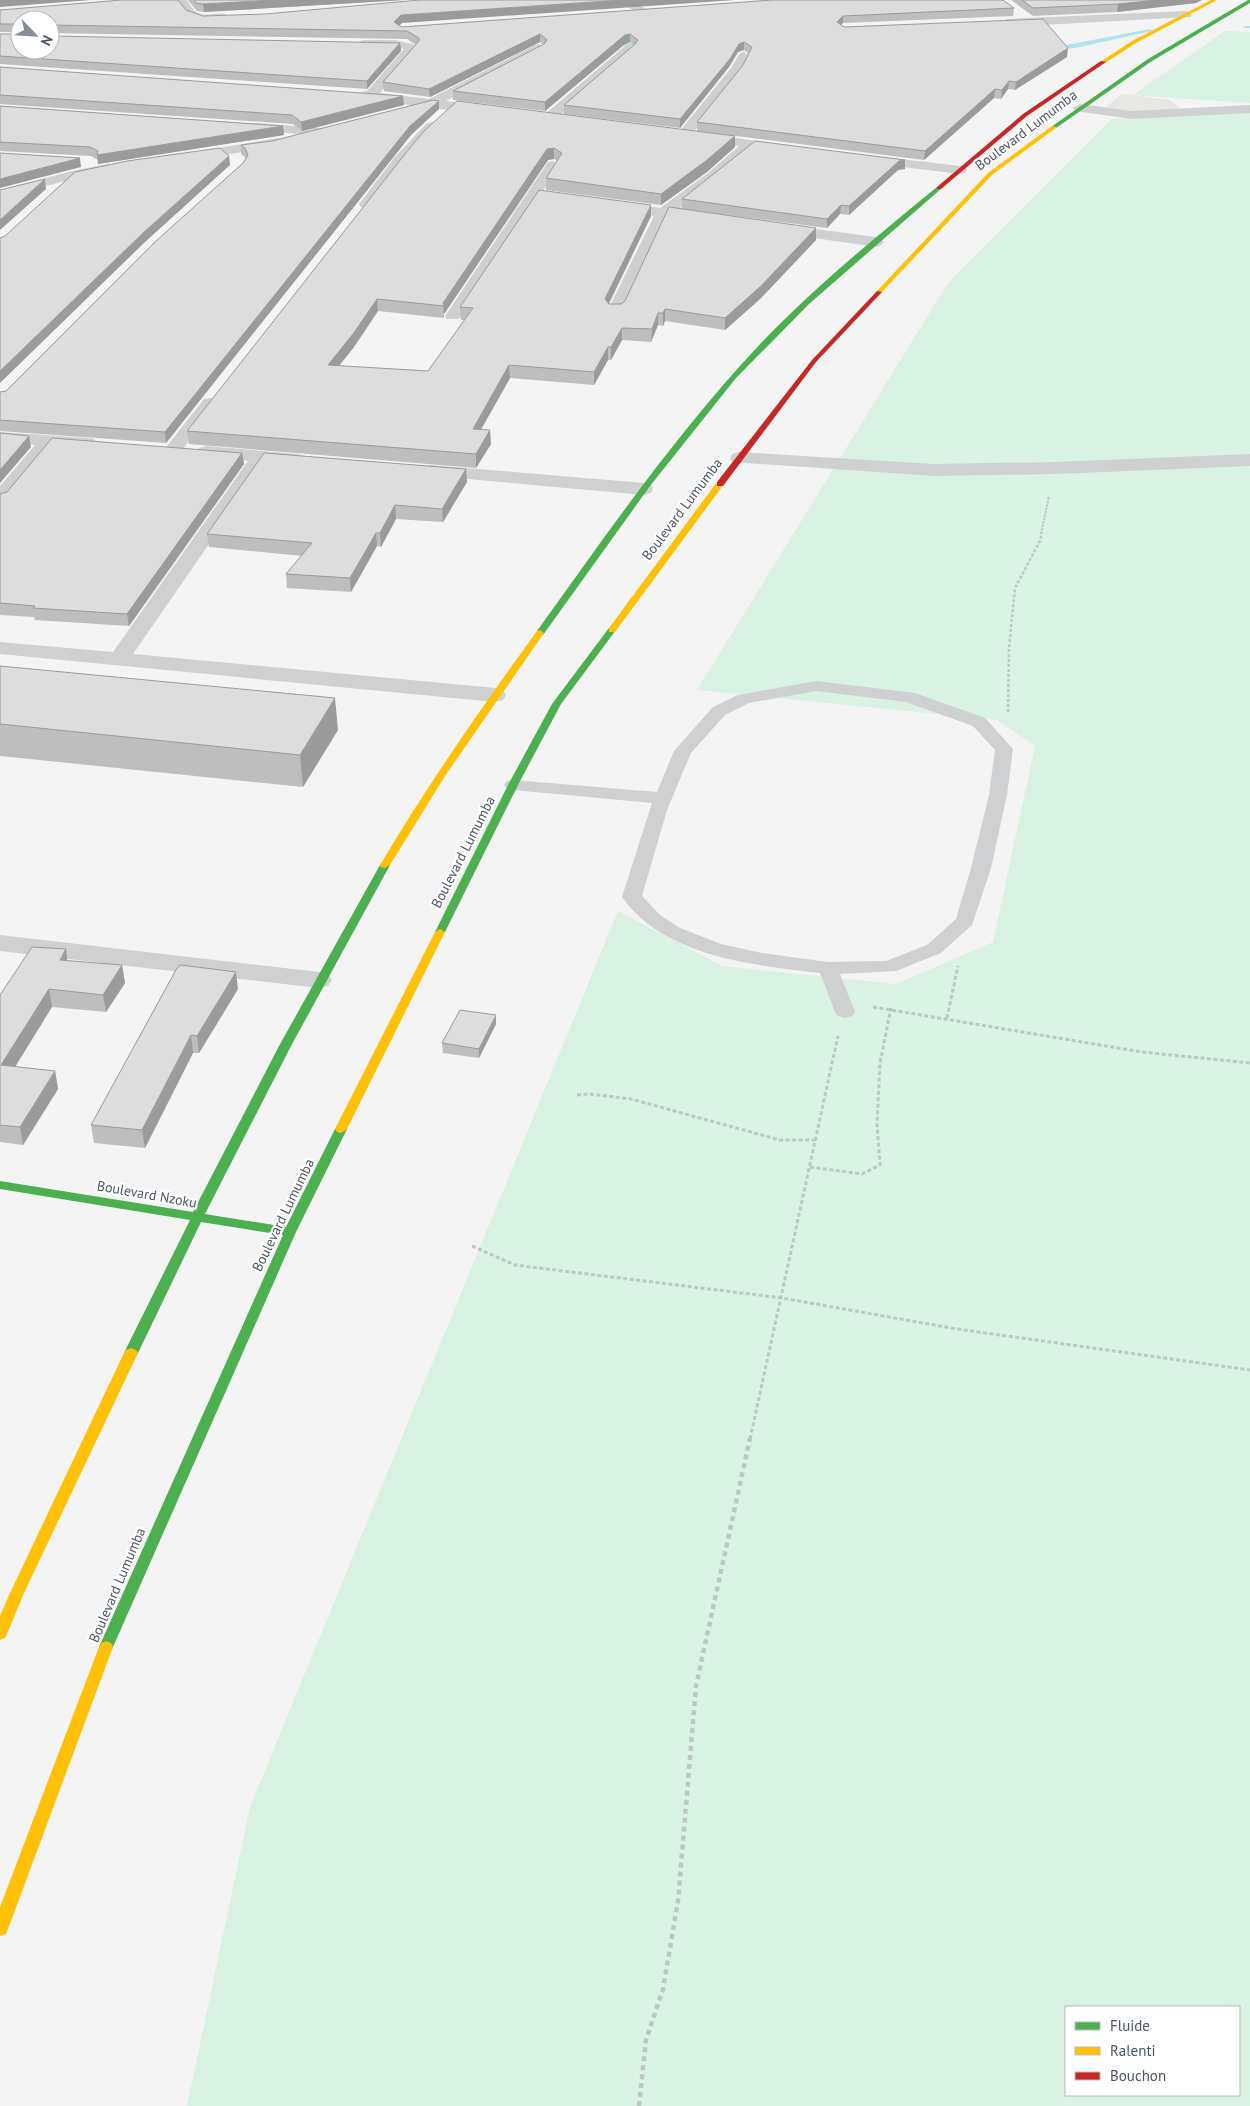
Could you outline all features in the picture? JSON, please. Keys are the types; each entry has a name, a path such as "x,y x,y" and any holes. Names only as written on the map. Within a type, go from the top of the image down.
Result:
{"main road":[{"name":"Boulevard Lumumba","path":"0,1634 8,1592 196,1217 319,980 403,834 495,696 644,488 685,436 763,345 813,294 1024,115 1134,42 1215,0"},
{"name":"Boulevard Lumumba","path":"0,1929 113,1630 290,1232 513,785 557,704 739,458 814,361 990,174 1123,77 1216,19 1250,1"},
{"name":"Boulevard Nzoku","path":"0,1185 290,1232"}],"street":[{"path":"181,0 192,15 197,17"},
{"path":"619,0 651,11 620,14"},
{"path":"1016,11 1030,22"},
{"path":"991,24 1186,15"},
{"path":"181,24 197,17 240,17"},
{"path":"349,44 397,44 407,45 412,48 372,95"},
{"path":"401,113 434,102 539,48"},
{"path":"569,120 545,117 630,48"},
{"path":"744,56 737,69 679,135 806,151"},
{"path":"354,94 502,111"},
{"path":"356,217 417,139 455,105"},
{"path":"1080,108 1132,115 1250,109"},
{"path":"172,159 273,144 328,131 247,126"},
{"path":"615,312 662,214 713,176 750,144"},
{"path":"224,152 240,164"},
{"path":"852,157 960,170"},
{"path":"0,194 72,174 118,165 79,161"},
{"path":"453,316 553,165"},
{"path":"47,198 72,174"},
{"path":"534,194 554,197"},
{"path":"603,205 714,220"},
{"path":"762,226 876,242"},
{"path":"173,450 222,388"},
{"path":"0,437 106,444"},
{"path":"0,498 49,440"},
{"path":"154,448 320,462"},
{"path":"120,658 260,457"},
{"path":"739,458 934,470 1054,468 1250,460"},
{"path":"410,469 644,488"},
{"path":"0,648 120,658 495,696"},
{"path":"0,943 319,980"}],"lane":[{"path":"816,686 909,697 979,722 1004,748 998,795 981,868 965,921 934,949 889,967 828,968 782,962 698,944 656,922 632,897 663,798 683,750 719,711 744,699 816,686"},
{"path":"513,785 663,798"},
{"path":"828,968 845,1012"}],"path":[{"path":"639,2106 646,2040 664,1989 678,1901 696,1686 838,1036 845,1012 855,1007 891,1008 1142,1052 1250,1063"},
{"path":"810,1168 862,1174 880,1165 877,1124 880,1063 891,1008"},
{"path":"577,1095 590,1094 630,1099 780,1140 816,1140"},
{"path":"472,1246 515,1265 782,1298 957,1329 1250,1370"}],"shaded area":[{"path":"1122,94 1170,100 1181,109 1142,114 1101,111"}],"green space":[{"path":"1225,31 1250,32 1250,103 1133,95"},
{"path":"1250,110 1250,2106 187,2106 250,1807 618,911 722,966 896,984 993,942 1035,746 997,720 697,690 948,283 1112,119"}],"building":[{"path":"122,0 178,0 186,10 203,16 265,14 420,0 622,0 401,15 394,22 402,27 772,0 1003,0 1014,8 843,16 837,22 844,27 1043,19 1068,48 1016,82 1009,81 1002,90 995,89 925,151 697,122 743,65 752,47 744,42 739,44 730,59 680,119 564,105 635,44 638,40 630,34 625,35 545,102 453,91 544,44 547,40 540,34 429,89 383,82 419,41 419,38 407,31 60,25 60,10 10,10 10,24 0,24 0,10"},
{"path":"194,0 275,0 203,4 196,3"},
{"path":"1022,0 1157,0 1033,8"},
{"path":"0,34 10,34 10,57 0,56"},
{"path":"60,36 400,43 367,81 59,60"},
{"path":"0,67 403,96 301,122 292,115 0,95"},
{"path":"433,100 439,101 410,126 165,432 0,420 0,392 6,391 156,241 243,163 248,155 245,148 241,145 272,141"},
{"path":"457,101 735,136 707,160 661,194 546,178 562,153 554,148 547,149 443,303 444,306 377,299 353,334 328,365 428,371 473,308 460,307 539,190 651,205 605,299 609,304 621,304 625,301 669,207 816,228 761,286 725,318 665,309 663,313 658,313 652,329 622,328 611,347 608,347 594,372 509,365 473,429 490,430 476,454 187,431 423,132"},
{"path":"0,106 283,126 97,155 98,151 90,147 0,142"},
{"path":"755,141 905,160 899,161 849,206 841,205 827,219 682,199"},
{"path":"220,148 229,156 144,232 0,371 0,238 5,236 75,172 127,161"},
{"path":"0,153 80,158 0,179"},
{"path":"45,179 0,220 0,190"},
{"path":"0,433 29,436 0,470"},
{"path":"52,438 242,453 127,614 33,608 35,606 0,603 0,494 7,492"},
{"path":"264,453 466,469 442,509 395,505 380,533 376,533 350,578 286,574 312,543 207,534"},
{"path":"0,666 335,698 300,755 0,724"},
{"path":"32,947 66,949 60,960 122,965 103,995 49,989 1,1065 55,1071 20,1127 0,1125 0,995"},
{"path":"181,965 236,972 197,1036 191,1035 142,1130 91,1125 177,968"},
{"path":"460,1010 496,1015 479,1049 442,1043"}],"waterway":[{"path":"1245,27 1250,27"},
{"path":"1054,48 1075,46 1150,30"},
{"path":"609,44 648,45"}],"traffic: fast":[{"path":"1054,127 1150,60 1199,29 1250,1"},
{"path":"540,633 647,484 734,377 765,343 807,302 939,188"},
{"path":"440,932 513,785 557,704 612,630"},
{"path":"131,1353 253,1107 385,865"},
{"path":"106,1647 290,1232 341,1129"},
{"path":"0,1185 290,1232"}],"traffic: slow":[{"path":"1103,62 1134,42 1215,0"},
{"path":"879,292 990,174 1054,127"},
{"path":"612,630 720,484"},
{"path":"385,865 440,776 540,633"},
{"path":"341,1129 440,932"},
{"path":"0,1634 17,1593 131,1353"},
{"path":"0,1929 106,1647"}],"traffic: jam":[{"path":"939,188 1025,115 1103,62"},
{"path":"720,484 814,361 879,292"}]}
